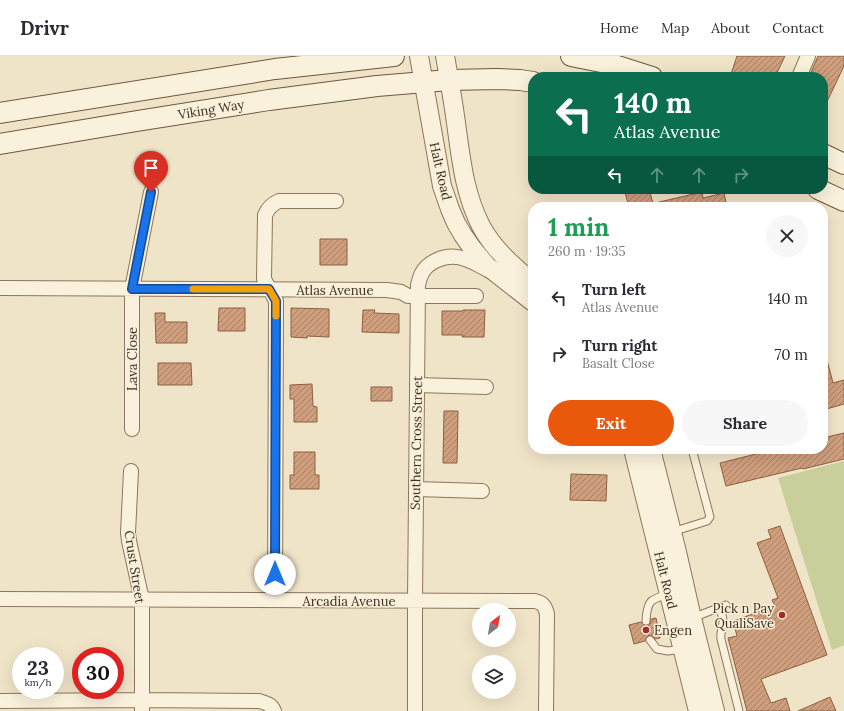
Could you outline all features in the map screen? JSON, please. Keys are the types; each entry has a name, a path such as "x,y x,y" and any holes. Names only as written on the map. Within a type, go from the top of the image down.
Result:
{"main road":[{"path":"0,113 274,69 394,56"},
{"path":"570,56 611,64 636,72"},
{"name":"Viking Way","path":"0,144 269,100 377,86 449,80 497,79 528,81"},
{"path":"828,156 844,164"},
{"path":"828,194 844,201"}],"street":[{"name":"Halt Road","path":"419,56 442,186 450,209 463,235 487,266 528,298"},
{"name":"Halt Road","path":"445,56 460,155 470,202 490,240 501,254 528,278"},
{"path":"801,72 808,56"},
{"name":"Lava Close","path":"132,429 132,289 151,192"},
{"path":"275,600 276,301 264,279 264,215 274,203 279,201 336,202"},
{"name":"Southern Cross Street","path":"415,711 418,285 422,272 433,262 441,258 454,256 476,263 507,281"},
{"name":"Atlas Avenue","path":"0,288 387,290 400,292 408,296 476,296"},
{"path":"417,385 486,387"},
{"name":"Halt Road","path":"634,454 698,711"},
{"name":"Halt Road","path":"652,454 714,711"},
{"name":"Crust Street","path":"131,471 128,533 142,600 142,706"},
{"path":"416,489 482,491"},
{"name":"Arcadia Avenue","path":"0,599 535,601 539,602 546,609 547,614 546,711"},
{"path":"0,701 42,706 142,706 259,701 267,703 274,711"}],"lane":[{"path":"672,532 707,521 710,517 693,454"},
{"path":"646,620 648,605 656,598 669,593"},
{"path":"692,618 722,607 723,623 721,638 739,711"},
{"path":"650,640 657,649 668,651 682,649"}],"green space":[{"path":"844,461 844,645 832,650 778,478"}],"building":[{"path":"737,56 785,56 777,72 732,72"},
{"path":"818,56 844,56 844,66 828,100 828,72 811,72"},
{"path":"625,194 650,194 653,202 628,202"},
{"path":"693,194 702,194 703,198 724,194 726,202 659,202"},
{"path":"320,239 347,239 347,265 320,265"},
{"path":"219,308 245,308 245,331 218,331"},
{"path":"291,308 329,309 329,337 291,337"},
{"path":"363,310 375,310 374,313 399,314 399,333 362,332"},
{"path":"485,310 484,337 442,335 442,311"},
{"path":"155,313 165,313 165,322 187,322 187,343 156,343"},
{"path":"158,363 191,363 192,385 158,385"},
{"path":"828,364 833,383 844,380 844,404 828,409"},
{"path":"312,384 313,406 317,407 317,422 294,422 294,399 290,399 290,385"},
{"path":"371,387 392,387 392,401 371,401"},
{"path":"444,411 458,411 457,463 443,463"},
{"path":"844,433 844,459 726,486 720,463 756,454 828,454 828,437"},
{"path":"294,452 315,452 315,475 319,475 319,489 290,489 290,475 294,475"},
{"path":"571,474 607,475 606,501 570,500"},
{"name":"Pick n Pay QualiSave","path":"780,526 827,655 761,679 771,703 786,698 790,711 747,711 728,638 737,636 733,621 775,606 772,600 778,598 757,543 771,538 768,530"},
{"path":"656,618 660,638 655,639 649,635 645,641 634,644 629,625 641,622 648,626 651,619"},
{"path":"830,697 836,711 798,711"}],"slow traffic":[{"path":"193,289 269,289 276,301 276,316"}],"place":[{"name":"Pick n Pay QualiSave","path":"782,615"},
{"name":"Engen","path":"646,630"}],"route":[{"path":"151,192 132,289 269,289 276,301 275,574"}]}
